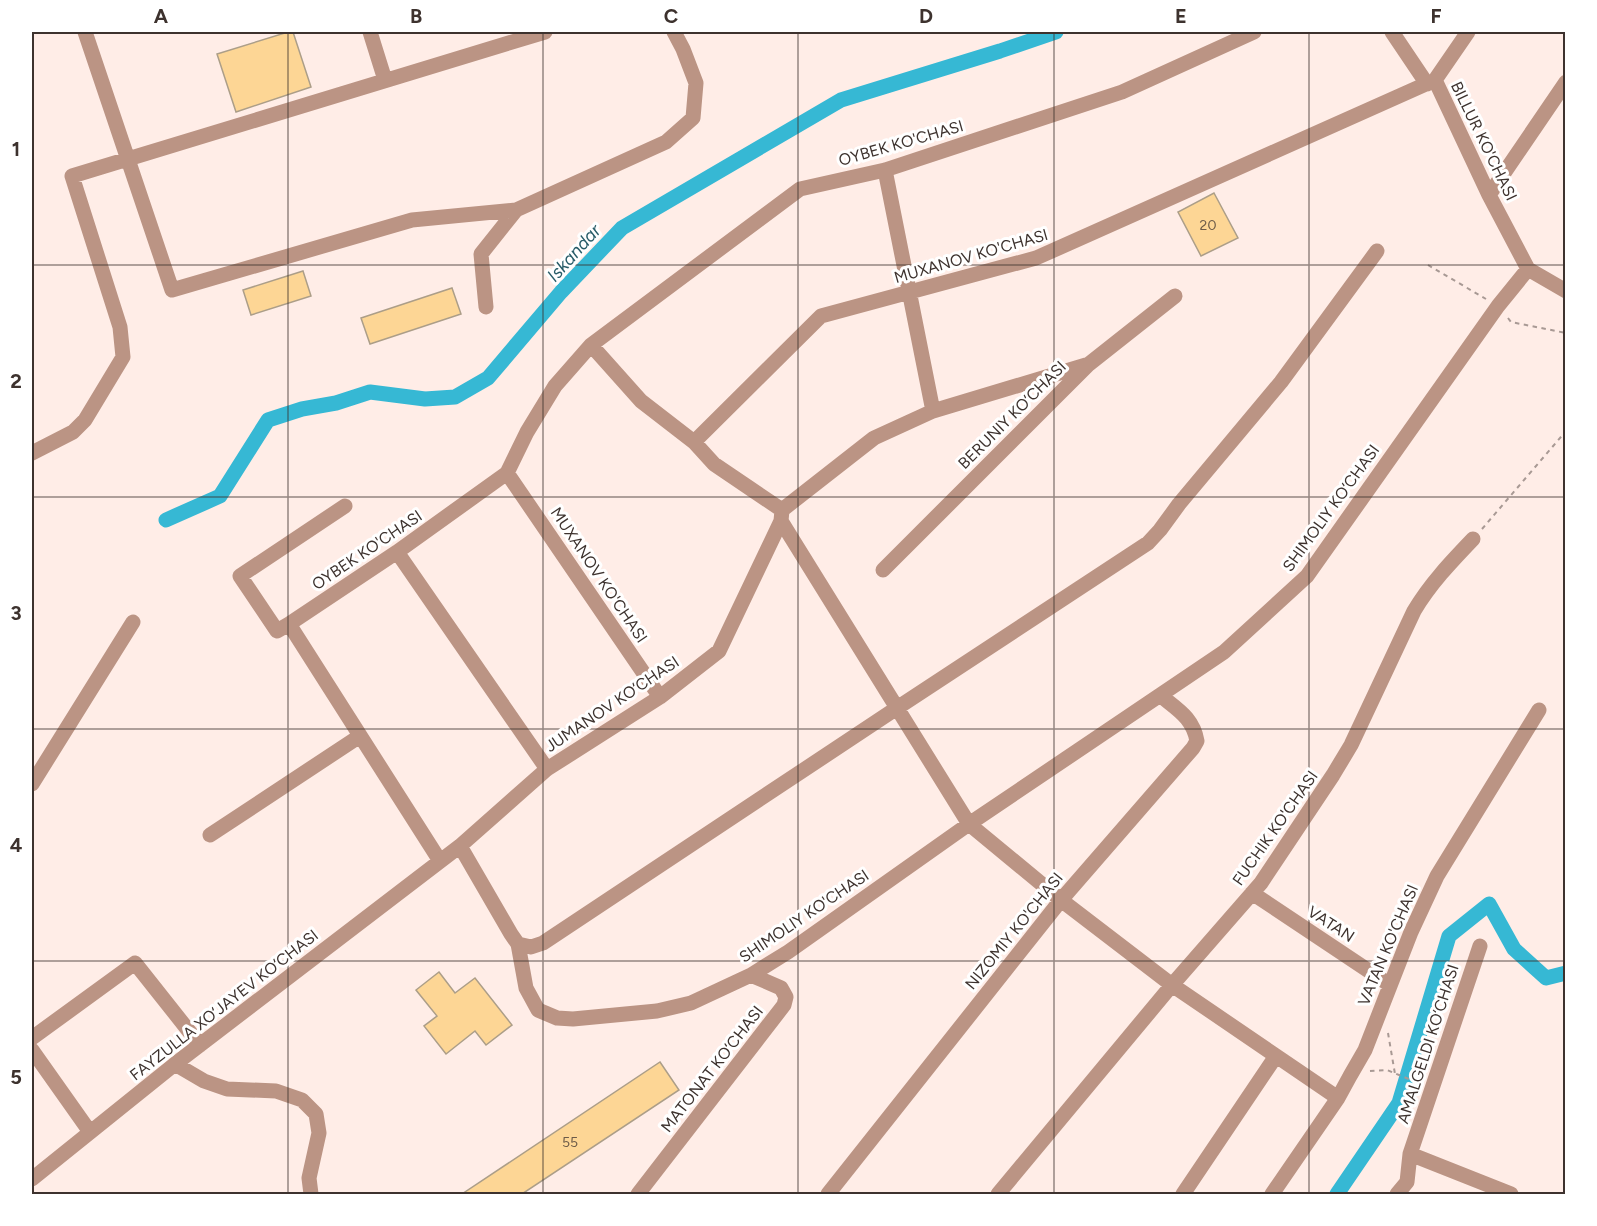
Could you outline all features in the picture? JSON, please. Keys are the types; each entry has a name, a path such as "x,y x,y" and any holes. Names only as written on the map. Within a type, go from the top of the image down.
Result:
{"street":[{"path":"85,32 172,290 412,220 516,210 666,141 693,118 696,83 674,32"},
{"path":"370,32 385,80"},
{"path":"32,453 73,432 85,420 123,357 120,327 72,176 544,32"},
{"name":"OYBEK KO'CHASI","path":"289,624 397,552 507,473 527,432 555,387 591,345 800,189 885,170 1122,92 1254,32"},
{"path":"1392,32 1431,82"},
{"name":"BILLUR KO'CHASI","path":"1468,32 1431,82 1528,269"},
{"name":"MUXANOV KO'CHASI","path":"694,442 821,316 1036,258 1431,82"},
{"path":"1489,195 1566,82"},
{"path":"885,170 933,411"},
{"path":"486,307 481,254 516,210"},
{"path":"460,846 518,944 531,946 543,943 1148,543 1281,382 1377,251"},
{"path":"1528,269 1566,291"},
{"name":"SHIMOLIY KO‘CHASI","path":"969,824 1224,652 1307,576 1498,306 1528,269"},
{"name":"BERUNIY KO‘CHASI","path":"883,570 1089,364 1175,296"},
{"path":"591,345 641,401 694,442 714,464 782,515 969,824 1061,900 1172,985 1338,1098"},
{"name":"JUMANOV KO‘CHASI","path":"440,861 547,769 660,697 719,651 782,515 874,438 933,411 1089,364"},
{"name":"MUXANOV KO'CHASI","path":"507,473 660,697"},
{"path":"345,506 240,576 277,630 289,624 440,861"},
{"name":"FUCHIK KO'CHASI","path":"1005,1192 1172,985 1261,883 1334,775 1351,745 1423,596 1436,578 1473,539"},
{"path":"397,552 547,769"},
{"path":"32,784 133,622"},
{"name":"NIZOMIY KO'CHASI","path":"828,1194 1061,900 1197,741 1195,729 1187,717 1161,696"},
{"name":"VATAN KO'CHASI","path":"1272,1194 1338,1098 1365,1050 1411,932 1437,876 1539,710"},
{"path":"210,835 360,736"},
{"name":"SHIMOLIY KO'CHASI","path":"518,944 526,988 538,1010 557,1018 573,1019 657,1011 691,1003 751,975 788,952 969,824"},
{"name":"FAYZULLA XO‘JAYEV KO‘CHASI","path":"32,1179 175,1064 440,861"},
{"name":"VATAN","path":"1252,893 1390,985"},
{"name":"AMALGELDI KO‘CHASI","path":"1397,1194 1407,1182 1410,1154 1480,946"},
{"path":"32,1038 135,963 200,1045"},
{"name":"MATONAT KO‘CHASI","path":"638,1194 784,1005 786,997 781,988 751,975"},
{"path":"32,1050 90,1132"},
{"path":"1183,1194 1276,1056"},
{"path":"175,1064 204,1081 227,1089 276,1091 302,1100 316,1114 319,1134 309,1178 311,1194"},
{"path":"1410,1154 1511,1194"}],"path":[{"path":"1473,539 1566,431"},
{"path":"1350,1076 1387,1070 1416,1082 1407,1107"}],"building":[{"path":"293,32 311,87 236,112 217,54"},
{"path":"1214,193 1238,238 1201,256 1178,212"},
{"path":"303,271 311,296 251,315 243,290"},
{"path":"452,288 461,314 370,344 361,318"},
{"path":"439,972 455,993 475,978 512,1025 486,1045 475,1031 446,1054 424,1026 437,1016 416,990"},
{"path":"660,1062 679,1090 522,1194 462,1194"}],"waterway":[{"name":"Iskandar","path":"166,520 220,496 268,420 370,392 425,399 455,397 488,378 561,292 622,228 841,100 1056,32"},
{"path":"1337,1194 1399,1103 1449,936 1489,904 1514,949 1546,978 1566,973"}]}
